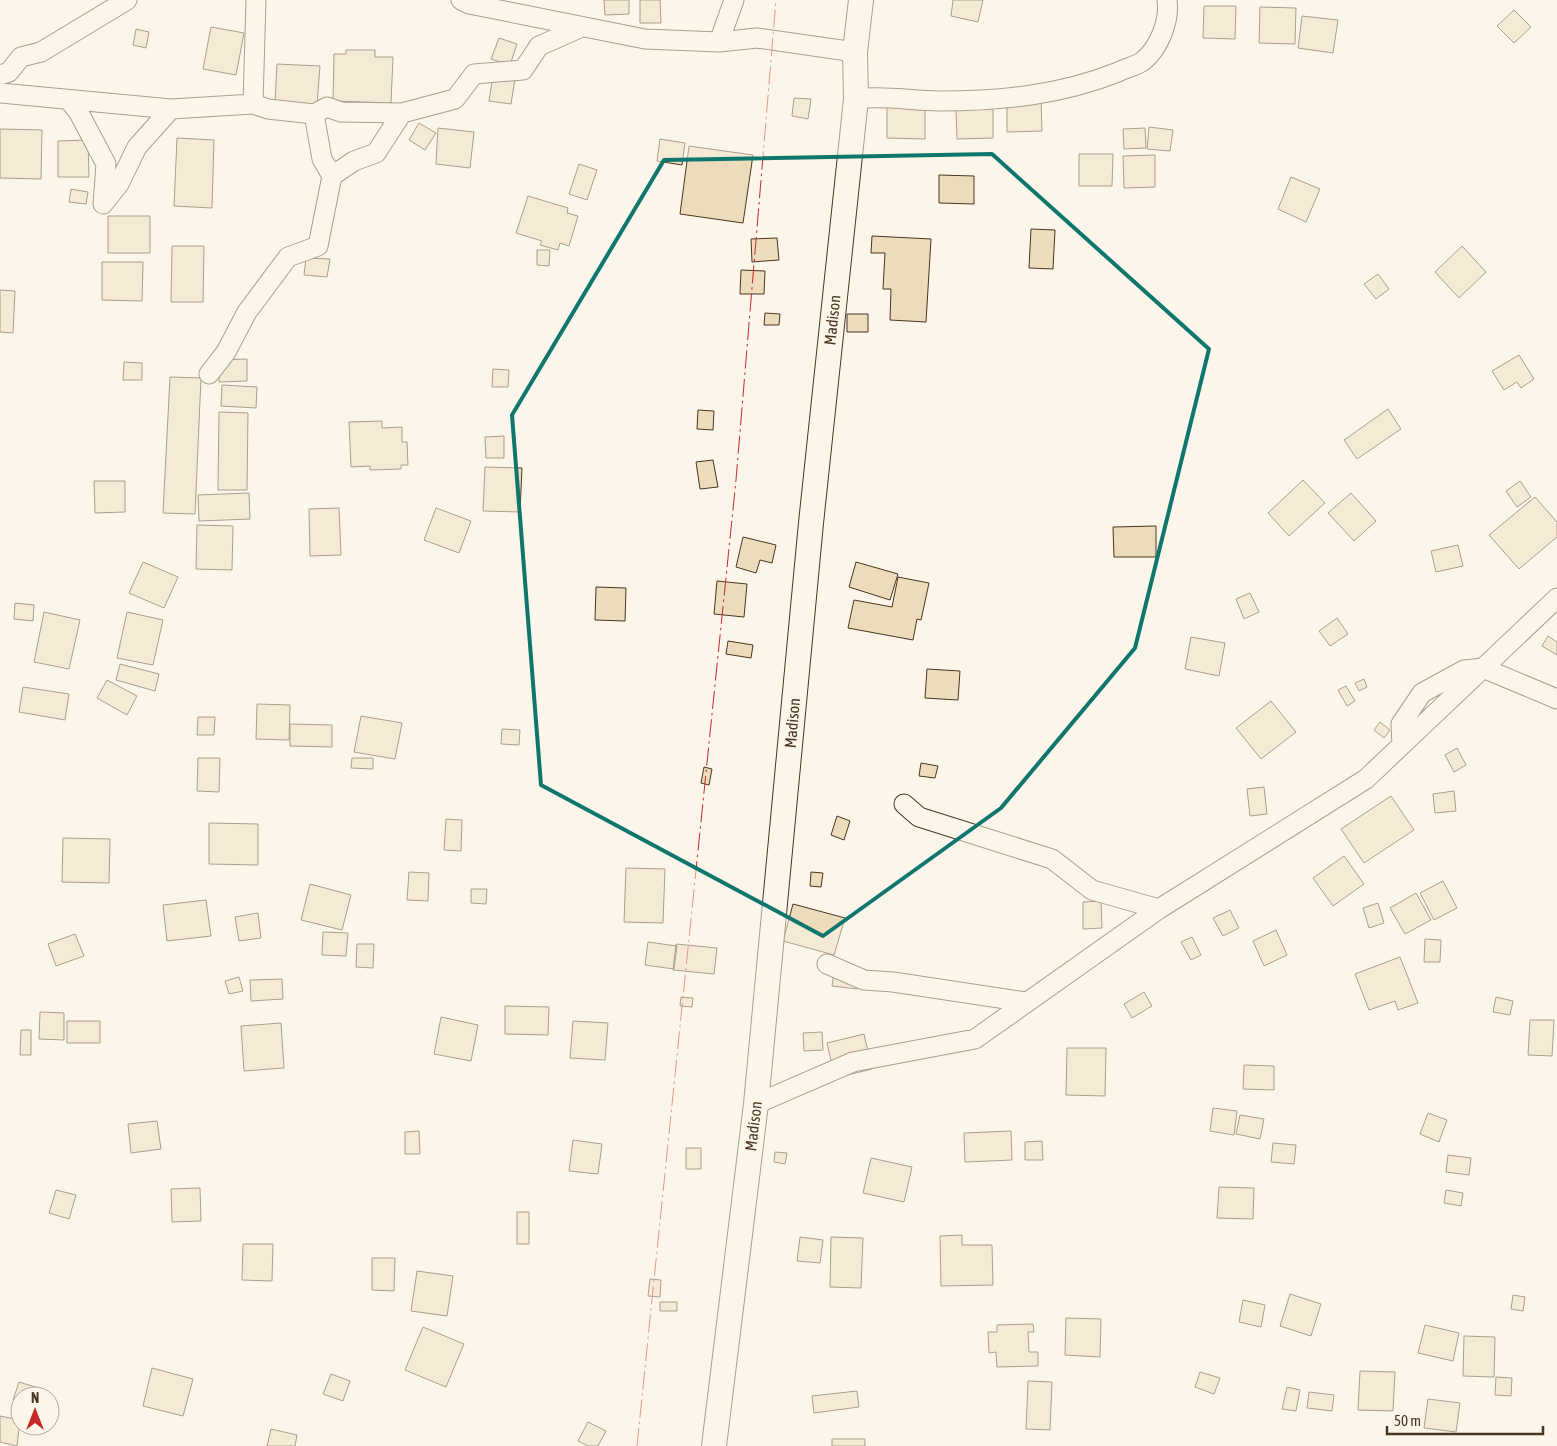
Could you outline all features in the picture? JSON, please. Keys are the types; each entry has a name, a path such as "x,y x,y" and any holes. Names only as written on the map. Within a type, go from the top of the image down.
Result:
{"street":[{"path":"0,75 9,72 20,57 41,52 127,0"},
{"path":"253,104 256,0"},
{"path":"461,0 469,4 645,39 719,42 757,38 855,52"},
{"path":"719,42 734,0"},
{"name":"Madison","path":"714,1446 756,1104 811,523 856,99 855,52 861,0"},
{"path":"856,99 939,101 1025,98 1098,80 1142,62 1149,54 1160,39 1168,14 1167,0"},
{"path":"0,93 170,109 253,104 268,109 314,114 327,106 341,112 402,113 455,99 474,74 523,70 539,46 582,27"},
{"path":"69,100 79,113 106,164 103,204 119,184 137,147 170,109"},
{"path":"332,176 354,161 376,153 402,113"},
{"path":"209,374 226,352 247,312 288,258 318,246 332,176 322,159 314,114"},
{"path":"756,1104 853,1062 975,1039 1159,909 1366,779 1557,598"},
{"path":"1483,668 1557,699"},
{"path":"904,804 919,817 1052,859 1092,890 1159,909"},
{"path":"827,964 864,980 902,983 1026,1002"}],"highlighted area":[{"path":"992,154 1209,349 1135,648 1001,808 823,936 541,785 512,415 664,160"}],"building":[{"path":"604,0 629,0 629,14 605,15"},
{"path":"640,0 660,0 661,23 640,23"},
{"path":"953,0 983,0 978,22 951,16"},
{"path":"1204,6 1236,6 1235,39 1203,38"},
{"path":"1260,7 1296,8 1295,44 1259,43"},
{"path":"1514,10 1531,27 1514,43 1497,26"},
{"path":"1302,16 1338,20 1333,53 1298,48"},
{"path":"211,27 244,33 236,75 203,69"},
{"path":"136,29 149,32 146,48 133,45"},
{"path":"499,38 517,44 510,65 491,59"},
{"path":"346,50 375,50 375,57 393,57 391,103 333,101 334,54 346,54"},
{"path":"277,64 320,66 317,105 275,102"},
{"path":"493,75 515,79 511,104 489,101"},
{"path":"1041,97 1042,131 1007,132 1007,98"},
{"path":"794,98 811,99 808,119 792,116"},
{"path":"887,104 925,105 925,139 887,138"},
{"path":"993,109 993,138 957,139 956,110"},
{"path":"419,123 436,133 425,150 409,140"},
{"path":"1149,127 1173,130 1170,151 1147,149"},
{"path":"438,128 474,132 470,168 436,164"},
{"path":"1145,128 1146,148 1124,149 1123,129"},
{"path":"0,129 42,130 41,179 0,178"},
{"path":"177,138 214,140 212,208 174,206"},
{"path":"660,139 685,143 682,165 657,161"},
{"path":"88,140 89,177 58,177 58,141"},
{"path":"689,146 753,155 743,223 680,214"},
{"path":"1079,154 1113,154 1112,186 1079,186"},
{"path":"1155,155 1155,187 1124,188 1123,156"},
{"path":"579,164 597,170 587,200 569,194"},
{"path":"939,175 974,176 974,204 939,203"},
{"path":"1291,177 1320,189 1306,222 1278,209"},
{"path":"71,189 88,192 86,204 69,202"},
{"path":"528,196 568,208 567,213 578,216 569,246 560,243 558,250 540,245 542,241 516,233"},
{"path":"108,216 150,216 150,253 108,253"},
{"path":"1031,229 1055,230 1053,269 1029,268"},
{"path":"872,236 931,239 926,322 890,320 891,289 883,289 885,253 871,253"},
{"path":"777,238 779,260 752,262 751,239"},
{"path":"172,246 204,246 203,302 171,302"},
{"path":"1462,246 1486,272 1459,298 1435,272"},
{"path":"537,250 550,250 549,266 537,265"},
{"path":"306,258 330,259 327,277 304,275"},
{"path":"102,262 143,262 142,301 102,300"},
{"path":"741,270 765,271 764,294 740,294"},
{"path":"1378,274 1389,289 1376,299 1364,284"},
{"path":"0,290 15,291 13,333 0,332"},
{"path":"765,313 780,314 779,325 764,325"},
{"path":"847,314 868,314 868,332 847,332"},
{"path":"1519,355 1534,379 1521,388 1517,382 1504,390 1492,371"},
{"path":"247,359 247,381 219,382 219,360"},
{"path":"124,362 142,363 142,380 123,380"},
{"path":"493,369 509,370 508,387 492,387"},
{"path":"170,377 201,378 195,514 163,513"},
{"path":"222,385 257,387 256,408 221,406"},
{"path":"1388,409 1401,429 1357,459 1344,440"},
{"path":"698,410 714,411 713,430 697,429"},
{"path":"219,412 248,413 247,490 218,490"},
{"path":"382,421 382,428 402,427 402,442 407,442 408,465 401,465 401,469 370,470 370,466 351,467 349,422"},
{"path":"504,436 504,458 486,458 485,437"},
{"path":"713,460 718,487 700,489 696,462"},
{"path":"485,467 522,468 520,512 483,511"},
{"path":"1303,480 1325,503 1289,536 1268,513"},
{"path":"94,481 125,481 125,512 95,513"},
{"path":"1520,481 1531,497 1517,507 1506,491"},
{"path":"249,493 250,519 199,521 198,495"},
{"path":"1351,493 1376,521 1354,541 1328,513"},
{"path":"1535,497 1557,522 1557,537 1519,569 1489,535"},
{"path":"339,508 341,555 310,556 309,509"},
{"path":"436,508 471,521 459,553 424,540"},
{"path":"197,525 233,526 232,570 196,569"},
{"path":"1156,526 1156,557 1114,557 1113,527"},
{"path":"743,537 776,545 772,563 760,560 756,573 736,567"},
{"path":"1458,545 1463,566 1436,572 1431,551"},
{"path":"143,562 178,577 164,608 129,593"},
{"path":"856,562 898,574 890,600 849,587"},
{"path":"898,577 929,583 921,620 917,619 913,640 848,628 854,600 892,607"},
{"path":"717,581 747,584 744,617 714,614"},
{"path":"596,587 626,588 625,621 595,620"},
{"path":"1250,593 1259,612 1244,619 1236,599"},
{"path":"15,603 34,605 33,621 14,619"},
{"path":"44,612 80,620 69,669 34,662"},
{"path":"127,612 163,620 153,665 117,658"},
{"path":"1337,618 1348,634 1330,646 1319,631"},
{"path":"1548,636 1557,642 1557,655 1542,646"},
{"path":"1191,637 1225,643 1219,676 1185,669"},
{"path":"728,641 753,645 751,658 726,654"},
{"path":"120,664 159,674 155,691 116,680"},
{"path":"927,669 960,671 958,700 925,698"},
{"path":"1364,679 1367,687 1359,691 1355,683"},
{"path":"107,680 137,696 127,715 97,698"},
{"path":"1346,686 1355,701 1347,706 1338,690"},
{"path":"23,687 69,694 65,720 19,712"},
{"path":"1271,701 1296,732 1261,759 1236,728"},
{"path":"257,704 290,705 289,740 256,739"},
{"path":"361,716 402,723 395,759 354,752"},
{"path":"198,717 215,717 214,735 197,735"},
{"path":"1380,722 1390,730 1384,738 1374,730"},
{"path":"290,724 332,725 332,747 290,746"},
{"path":"502,729 520,730 519,745 501,744"},
{"path":"1457,748 1466,765 1454,772 1445,755"},
{"path":"198,758 220,758 219,792 197,791"},
{"path":"352,758 373,758 373,769 351,768"},
{"path":"921,763 938,766 935,778 919,776"},
{"path":"704,767 712,769 709,785 701,783"},
{"path":"1264,787 1267,814 1250,816 1247,789"},
{"path":"1454,791 1456,811 1435,813 1433,794"},
{"path":"1391,796 1414,830 1364,863 1341,829"},
{"path":"837,816 850,821 844,840 831,835"},
{"path":"446,819 462,820 461,851 444,850"},
{"path":"209,823 258,824 258,865 209,864"},
{"path":"63,838 110,839 109,883 62,882"},
{"path":"1344,856 1364,884 1333,906 1313,878"},
{"path":"626,868 665,869 663,923 624,922"},
{"path":"409,872 429,873 428,901 407,900"},
{"path":"811,872 823,873 821,887 810,886"},
{"path":"1443,881 1457,908 1434,920 1420,893"},
{"path":"310,884 351,895 342,930 301,920"},
{"path":"471,889 487,889 486,904 471,903"},
{"path":"1416,893 1431,920 1405,934 1390,908"},
{"path":"206,900 211,936 167,941 163,905"},
{"path":"1101,901 1102,928 1083,929 1083,902"},
{"path":"1378,903 1384,923 1369,928 1363,908"},
{"path":"793,904 845,918 834,955 783,941"},
{"path":"1230,910 1239,928 1223,936 1213,918"},
{"path":"258,913 261,938 239,941 235,917"},
{"path":"1276,930 1287,955 1264,966 1253,941"},
{"path":"323,932 348,933 346,956 322,955"},
{"path":"75,934 84,956 56,966 48,944"},
{"path":"1192,937 1201,955 1191,960 1181,942"},
{"path":"1425,939 1441,940 1440,962 1424,962"},
{"path":"648,942 677,946 674,969 645,965"},
{"path":"357,944 374,944 373,968 356,967"},
{"path":"676,944 717,948 714,974 673,970"},
{"path":"1400,957 1418,1003 1398,1010 1395,1001 1369,1010 1355,974"},
{"path":"834,972 859,975 857,989 832,986"},
{"path":"239,977 243,991 229,994 225,981"},
{"path":"282,979 283,999 251,1001 250,980"},
{"path":"1144,992 1152,1006 1132,1018 1124,1004"},
{"path":"681,997 693,998 692,1007 680,1006"},
{"path":"1496,997 1513,1001 1510,1015 1493,1012"},
{"path":"505,1006 549,1007 548,1035 505,1034"},
{"path":"40,1012 64,1013 64,1040 39,1039"},
{"path":"441,1017 478,1025 471,1061 434,1054"},
{"path":"1530,1020 1554,1020 1552,1056 1528,1055"},
{"path":"67,1021 100,1021 100,1043 67,1043"},
{"path":"573,1021 608,1023 605,1060 570,1058"},
{"path":"281,1023 284,1068 244,1071 241,1026"},
{"path":"21,1030 31,1030 31,1055 20,1055"},
{"path":"822,1032 823,1050 804,1051 803,1033"},
{"path":"864,1034 872,1069 835,1078 827,1043"},
{"path":"1067,1048 1106,1048 1105,1096 1066,1095"},
{"path":"1244,1065 1274,1066 1274,1090 1243,1089"},
{"path":"1213,1108 1237,1111 1234,1135 1210,1131"},
{"path":"1428,1113 1447,1120 1439,1142 1420,1134"},
{"path":"1240,1115 1264,1119 1260,1139 1236,1134"},
{"path":"157,1121 161,1149 131,1153 128,1124"},
{"path":"419,1131 420,1154 405,1154 405,1132"},
{"path":"1011,1131 1012,1160 965,1162 964,1133"},
{"path":"573,1140 602,1144 598,1174 569,1171"},
{"path":"1042,1141 1043,1160 1025,1160 1025,1142"},
{"path":"1273,1143 1296,1145 1294,1164 1271,1162"},
{"path":"686,1148 701,1148 701,1169 686,1169"},
{"path":"775,1152 787,1153 785,1164 774,1162"},
{"path":"1448,1155 1471,1158 1469,1175 1446,1172"},
{"path":"871,1158 912,1167 904,1202 863,1193"},
{"path":"1219,1187 1254,1188 1253,1219 1217,1218"},
{"path":"200,1188 201,1221 172,1222 171,1189"},
{"path":"56,1190 76,1195 69,1219 49,1213"},
{"path":"1446,1190 1463,1193 1461,1206 1444,1203"},
{"path":"517,1212 529,1212 529,1244 517,1244"},
{"path":"962,1235 962,1245 992,1245 993,1285 941,1286 940,1236"},
{"path":"800,1237 823,1240 820,1263 797,1261"},
{"path":"831,1237 863,1238 861,1288 830,1287"},
{"path":"243,1244 273,1244 272,1281 242,1280"},
{"path":"372,1258 395,1258 394,1291 372,1290"},
{"path":"417,1271 453,1276 447,1316 411,1311"},
{"path":"650,1279 661,1280 660,1297 648,1296"},
{"path":"1290,1294 1321,1304 1311,1336 1280,1326"},
{"path":"1513,1295 1525,1297 1523,1311 1511,1309"},
{"path":"1243,1300 1265,1305 1261,1327 1239,1322"},
{"path":"660,1302 677,1302 677,1311 660,1311"},
{"path":"1066,1318 1101,1319 1100,1357 1065,1355"},
{"path":"1033,1324 1034,1332 1028,1332 1029,1352 1038,1352 1038,1366 997,1367 996,1352 989,1353 988,1332 997,1332 997,1325"},
{"path":"1425,1325 1459,1333 1453,1361 1418,1353"},
{"path":"423,1327 464,1344 446,1387 405,1370"},
{"path":"1464,1336 1495,1337 1494,1377 1463,1376"},
{"path":"152,1368 193,1379 183,1416 143,1406"},
{"path":"1360,1371 1395,1372 1393,1411 1358,1410"},
{"path":"1200,1372 1220,1378 1214,1394 1195,1387"},
{"path":"331,1374 350,1381 343,1401 323,1394"},
{"path":"1496,1377 1512,1378 1511,1396 1495,1395"},
{"path":"1028,1381 1052,1382 1050,1430 1026,1429"},
{"path":"19,1382 32,1386 18,1386"},
{"path":"1287,1387 1300,1390 1296,1411 1282,1409"},
{"path":"857,1391 859,1407 814,1413 812,1396"},
{"path":"1309,1392 1334,1395 1332,1411 1307,1408"},
{"path":"1428,1399 1460,1403 1456,1432 1424,1428"},
{"path":"0,1416 10,1418 10,1436 18,1436 17,1446 0,1442"},
{"path":"588,1422 606,1431 598,1446 588,1446 578,1441"},
{"path":"271,1429 297,1435 295,1446 267,1446"},
{"path":"832,1439 865,1439 865,1446 832,1446"}],"power":[{"path":"637,1446 736,480 776,0"}]}
